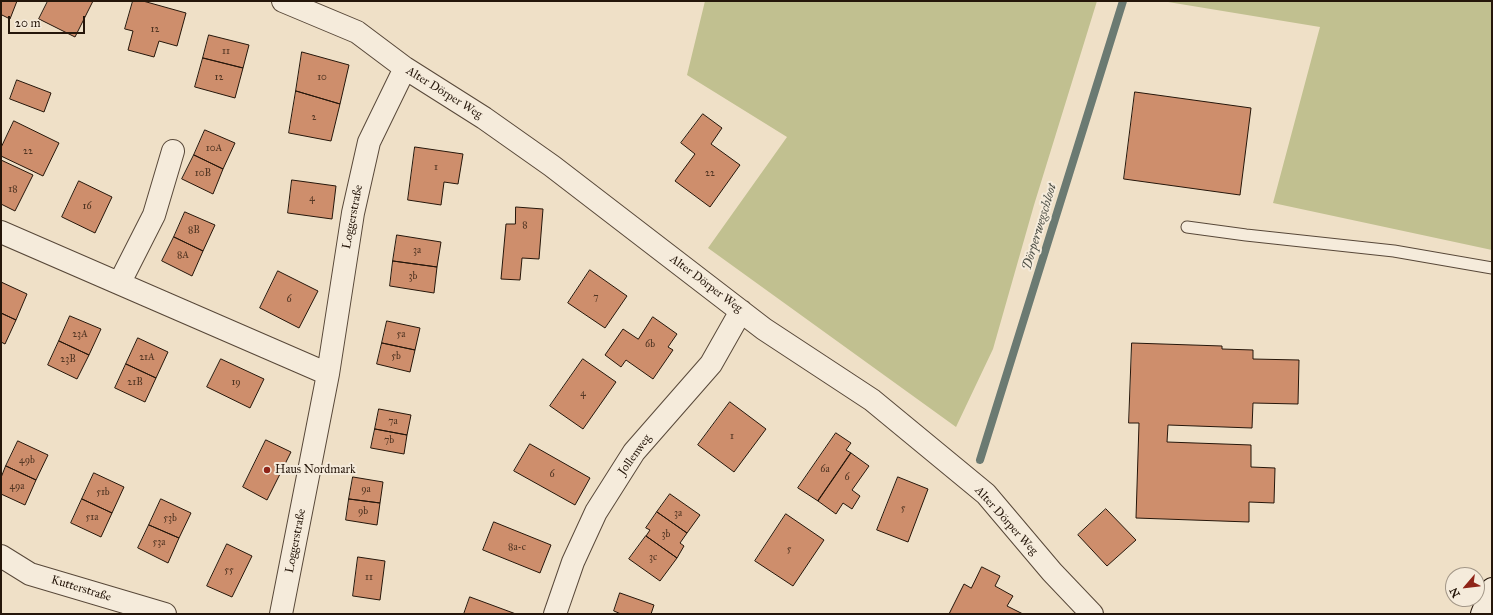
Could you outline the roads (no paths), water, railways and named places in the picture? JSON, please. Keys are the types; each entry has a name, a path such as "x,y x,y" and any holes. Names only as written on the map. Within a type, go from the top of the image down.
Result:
{"street":[{"name":"Alter Dörper Weg","path":"283,1 357,32 405,68 484,118 546,162 764,329 872,400 986,494 1052,572 1081,610"},
{"name":"Loggerstraße","path":"281,614 328,374 353,212 369,142 405,68"},
{"path":"120,282 154,215 173,151"},
{"path":"1,232 120,282 328,374"},
{"name":"Jollenweg","path":"555,614 573,562 596,512 634,452 710,364 741,311"},
{"name":"Kutterstraße","path":"1,556 30,574 165,614"},
{"path":"1482,614 1492,589"}],"lane":[{"path":"1187,227 1246,236 1394,251 1492,268"}],"waterway":[{"name":"Dörperwegschloot","path":"980,460 1123,1"}],"place":[{"name":"Haus Nordmark","path":"267,470"}]}
